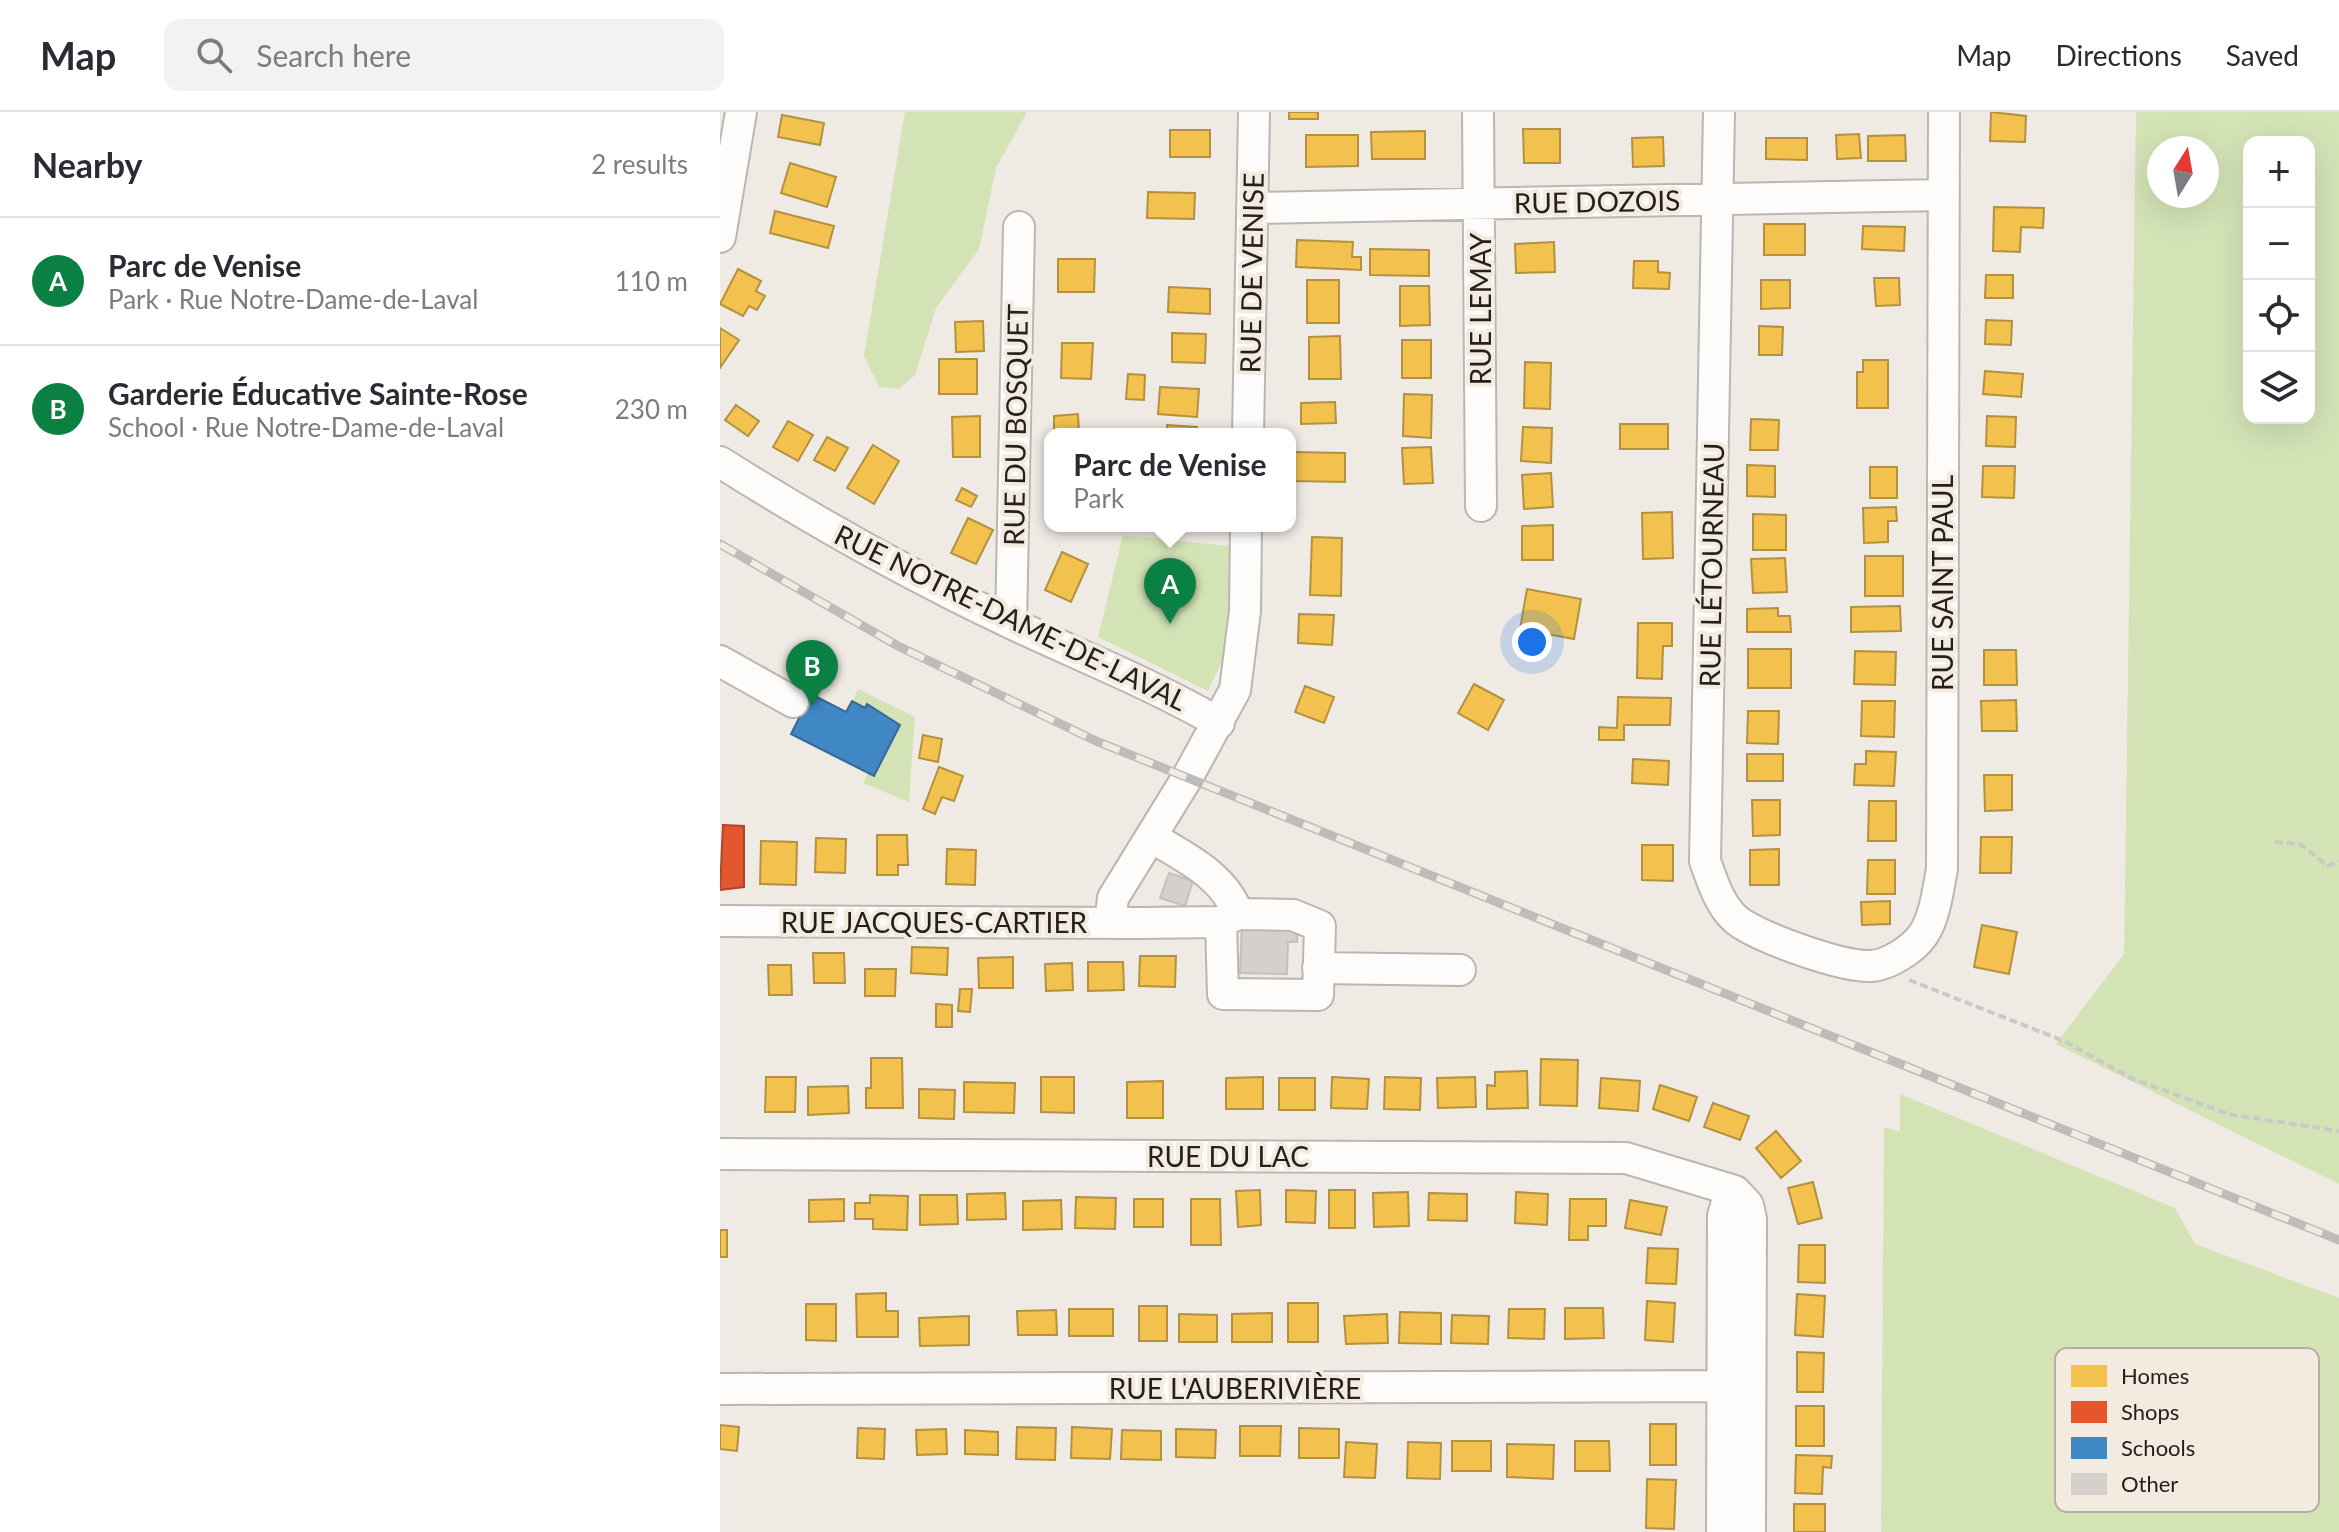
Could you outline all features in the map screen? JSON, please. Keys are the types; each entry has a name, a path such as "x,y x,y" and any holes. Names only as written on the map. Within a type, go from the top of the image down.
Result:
{"street":[{"path":"720,237 741,112"},
{"name":"RUE DE VENISE","path":"1248,428 1254,112"},
{"name":"RUE LEMAY","path":"1478,112 1481,506"},
{"name":"RUE LÉTOURNEAU","path":"1719,112 1705,861 1717,896 1740,924 1818,956 1873,966"},
{"name":"RUE SAINT PAUL","path":"1873,966 1900,956 1923,935 1934,909 1942,869 1944,112"},
{"name":"RUE DOZOIS","path":"1252,208 1942,195"},
{"name":"RUE DU BOSQUET","path":"1011,623 1019,227"},
{"name":"RUE NOTRE-DAME-DE-LAVAL","path":"720,462 895,566 1181,700 1219,723"},
{"path":"1219,723 1238,678 1245,611 1246,532"},
{"path":"720,661 793,702"},
{"name":"RUE JACQUES-CARTIER","path":"720,921 1110,923 1113,898 1219,723"},
{"path":"1110,923 1219,919 1293,915 1320,926 1318,995 1223,994 1219,919 1233,901 1216,879 1151,837"},
{"path":"1318,968 1460,970"},
{"name":"RUE DU LAC","path":"720,1154 1626,1158 1730,1191 1745,1200 1751,1219 1736,1386"},
{"path":"1722,1532 1736,1386"},
{"path":"1736,1386 1750,1532"},
{"name":"RUE L'AUBERIVIÈRE","path":"720,1389 1736,1386"}],"path":[{"path":"2275,842 2300,844 2328,866 2339,861"},
{"path":"1873,966 2064,1041 2131,1078 2228,1114 2339,1131"}],"green space":[{"path":"905,112 1027,112 996,168 979,249 936,308 915,375 899,389 879,387 864,356"},
{"path":"2136,112 2339,112 2339,1184 2056,1044 2124,954"},
{"path":"1123,535 1246,548 1245,611 1208,691 1098,637"},
{"path":"858,689 915,717 909,802 863,783 868,773 875,775 900,725 868,704 865,708 852,702"},
{"path":"1900,1094 2175,1208 2195,1244 2339,1298 2339,1532 1881,1532 1884,1127 1900,1132"}],"building: Homes":[{"path":"1289,112 1318,112 1318,119 1289,119"},
{"path":"1991,112 2026,116 2025,142 1990,141"},
{"path":"782,115 824,123 820,145 778,137"},
{"path":"1523,129 1560,129 1560,163 1524,163"},
{"path":"1170,130 1210,130 1210,157 1170,157"},
{"path":"1425,131 1425,159 1372,159 1371,132"},
{"path":"1859,134 1861,158 1837,159 1836,135"},
{"path":"1306,135 1358,135 1358,166 1306,167"},
{"path":"1905,135 1906,161 1868,161 1868,136"},
{"path":"1663,137 1664,166 1633,167 1632,138"},
{"path":"1766,138 1807,138 1807,160 1766,159"},
{"path":"790,163 836,177 827,207 781,193"},
{"path":"1148,192 1195,193 1194,219 1147,218"},
{"path":"1994,207 2044,208 2043,228 2021,227 2020,252 1993,251"},
{"path":"775,211 834,226 828,248 770,233"},
{"path":"1764,224 1805,224 1805,255 1764,255"},
{"path":"1863,226 1905,227 1904,251 1862,249"},
{"path":"1297,240 1353,242 1352,257 1361,257 1361,270 1296,267"},
{"path":"1554,242 1555,272 1516,273 1515,244"},
{"path":"1370,249 1429,250 1429,276 1370,275"},
{"path":"1058,259 1095,259 1094,292 1058,292"},
{"path":"1634,261 1658,261 1658,272 1670,273 1669,289 1633,288"},
{"path":"738,269 761,281 756,291 765,296 757,310 749,306 743,316 720,304"},
{"path":"1986,275 2013,275 2013,298 1985,298"},
{"path":"1874,278 1899,278 1900,305 1876,306"},
{"path":"1307,280 1339,280 1339,323 1307,323"},
{"path":"1761,280 1790,280 1790,308 1761,309"},
{"path":"1400,286 1429,286 1430,325 1400,326"},
{"path":"1169,287 1210,289 1210,314 1168,312"},
{"path":"1986,320 2012,321 2011,345 1985,344"},
{"path":"983,321 984,351 956,352 955,322"},
{"path":"1759,326 1783,327 1782,355 1759,355"},
{"path":"720,328 739,340 720,368"},
{"path":"1172,333 1206,334 1205,363 1172,362"},
{"path":"1340,336 1341,379 1309,379 1309,337"},
{"path":"1402,340 1431,340 1431,378 1402,378"},
{"path":"1062,343 1093,343 1091,379 1061,378"},
{"path":"939,359 977,359 977,394 939,394"},
{"path":"1863,360 1888,360 1888,408 1857,408 1857,372 1863,372"},
{"path":"1525,362 1551,363 1550,409 1524,408"},
{"path":"1985,371 2023,374 2021,397 1983,394"},
{"path":"1128,374 1145,375 1144,400 1126,399"},
{"path":"1160,387 1199,389 1197,417 1158,414"},
{"path":"1404,394 1432,395 1431,438 1403,436"},
{"path":"1335,402 1336,423 1301,424 1301,403"},
{"path":"736,405 759,421 748,436 725,420"},
{"path":"1078,414 1079,428 1054,428 1054,416"},
{"path":"980,416 980,457 953,457 952,417"},
{"path":"1987,416 2016,417 2015,447 1986,446"},
{"path":"1751,419 1779,420 1778,450 1750,450"},
{"path":"788,421 813,435 798,461 773,447"},
{"path":"1620,424 1668,424 1668,449 1620,449"},
{"path":"1167,425 1197,427 1197,428 1167,428"},
{"path":"1523,427 1552,428 1551,463 1521,461"},
{"path":"827,437 848,448 835,471 814,460"},
{"path":"873,445 899,461 874,504 847,488"},
{"path":"1431,447 1433,483 1404,484 1402,448"},
{"path":"1296,452 1345,453 1345,482 1296,481"},
{"path":"1747,465 1775,466 1775,497 1747,496"},
{"path":"1983,466 2015,466 2014,498 1982,497"},
{"path":"1870,467 1897,467 1897,498 1870,498"},
{"path":"1551,473 1553,507 1524,509 1522,475"},
{"path":"962,488 977,496 971,507 956,500"},
{"path":"1896,507 1897,521 1888,521 1888,542 1864,543 1863,508"},
{"path":"1672,512 1673,558 1643,559 1642,513"},
{"path":"1753,514 1786,515 1786,550 1753,550"},
{"path":"968,518 993,530 976,564 951,553"},
{"path":"1553,525 1553,560 1522,560 1522,526"},
{"path":"1312,537 1342,538 1341,596 1310,595"},
{"path":"1062,552 1088,564 1071,602 1045,590"},
{"path":"1865,556 1903,556 1903,596 1865,596"},
{"path":"1785,558 1787,592 1753,593 1751,559"},
{"path":"1527,589 1581,599 1574,639 1520,629"},
{"path":"1900,606 1901,631 1851,632 1851,607"},
{"path":"1778,608 1778,616 1790,616 1791,632 1747,632 1747,609"},
{"path":"1299,614 1334,615 1332,645 1298,643"},
{"path":"1638,623 1672,623 1672,646 1663,646 1662,679 1637,678"},
{"path":"1748,649 1791,649 1791,688 1748,688"},
{"path":"1984,650 2016,650 2017,685 1984,685"},
{"path":"1855,651 1896,652 1895,685 1854,684"},
{"path":"1474,684 1504,700 1488,730 1458,713"},
{"path":"1305,686 1334,697 1324,723 1295,712"},
{"path":"1618,697 1671,698 1670,725 1624,725 1624,740 1599,740 1599,727 1617,728"},
{"path":"2016,700 2017,731 1982,731 1981,701"},
{"path":"1862,701 1895,701 1894,737 1861,736"},
{"path":"1748,711 1779,711 1778,744 1747,743"},
{"path":"923,735 942,739 938,762 919,758"},
{"path":"1866,751 1896,752 1894,786 1854,785 1855,764 1866,764"},
{"path":"1747,754 1783,754 1783,781 1747,781"},
{"path":"1633,759 1669,761 1668,785 1632,783"},
{"path":"939,767 963,776 954,801 942,797 935,814 923,809"},
{"path":"1984,775 2012,775 2012,810 1985,811"},
{"path":"1752,800 1780,800 1780,835 1753,836"},
{"path":"1869,801 1896,801 1896,841 1868,841"},
{"path":"877,835 907,835 908,865 898,865 898,875 877,875"},
{"path":"1981,837 2012,837 2011,873 1980,873"},
{"path":"816,838 846,839 845,873 815,872"},
{"path":"761,841 797,842 796,885 760,884"},
{"path":"1642,845 1673,845 1673,881 1642,880"},
{"path":"947,849 976,850 975,885 946,884"},
{"path":"1779,849 1779,885 1750,885 1750,850"},
{"path":"1868,860 1895,860 1895,894 1867,894"},
{"path":"1890,901 1890,924 1862,925 1861,902"},
{"path":"1982,925 2017,932 2009,974 1974,967"},
{"path":"912,947 948,948 947,975 911,973"},
{"path":"813,953 844,953 845,983 814,983"},
{"path":"1140,956 1176,956 1175,987 1139,986"},
{"path":"1013,957 1013,988 979,988 978,958"},
{"path":"1088,962 1123,962 1124,990 1088,991"},
{"path":"1072,963 1073,990 1046,991 1045,964"},
{"path":"768,965 791,965 792,995 769,995"},
{"path":"865,969 896,969 895,996 865,996"},
{"path":"960,989 972,989 970,1012 958,1011"},
{"path":"936,1004 952,1005 952,1027 936,1027"},
{"path":"871,1058 902,1058 903,1108 866,1108 866,1088 871,1088"},
{"path":"1541,1059 1578,1060 1577,1106 1540,1105"},
{"path":"1527,1071 1528,1108 1487,1109 1487,1085 1495,1086 1495,1072"},
{"path":"766,1077 796,1077 795,1112 765,1112"},
{"path":"1041,1077 1074,1077 1074,1113 1041,1112"},
{"path":"1263,1077 1263,1109 1226,1109 1226,1078"},
{"path":"1332,1077 1369,1079 1367,1109 1331,1108"},
{"path":"1385,1077 1421,1078 1420,1110 1384,1109"},
{"path":"1475,1077 1476,1107 1438,1108 1437,1078"},
{"path":"1279,1078 1315,1078 1315,1110 1279,1110"},
{"path":"1601,1078 1640,1081 1638,1111 1599,1108"},
{"path":"1163,1081 1163,1118 1127,1118 1127,1082"},
{"path":"964,1082 1015,1083 1014,1113 964,1112"},
{"path":"1660,1085 1697,1097 1689,1121 1653,1109"},
{"path":"848,1086 849,1113 808,1115 808,1087"},
{"path":"919,1089 955,1090 954,1119 919,1118"},
{"path":"1713,1103 1749,1116 1740,1140 1704,1127"},
{"path":"1776,1131 1801,1161 1781,1178 1756,1148"},
{"path":"1813,1182 1822,1218 1798,1224 1788,1188"},
{"path":"1260,1190 1261,1225 1238,1227 1236,1191"},
{"path":"1286,1190 1316,1191 1315,1223 1286,1222"},
{"path":"1329,1190 1355,1190 1355,1228 1329,1228"},
{"path":"1408,1192 1409,1226 1374,1227 1373,1193"},
{"path":"1516,1192 1548,1194 1547,1225 1515,1223"},
{"path":"1005,1193 1006,1219 967,1220 967,1194"},
{"path":"1429,1193 1467,1194 1467,1221 1428,1220"},
{"path":"870,1195 908,1196 907,1230 873,1229 873,1219 855,1219 855,1203 870,1203"},
{"path":"920,1195 957,1195 958,1224 920,1225"},
{"path":"1076,1197 1116,1198 1115,1229 1075,1228"},
{"path":"844,1199 844,1221 809,1222 809,1200"},
{"path":"1134,1199 1163,1199 1163,1227 1134,1227"},
{"path":"1191,1199 1220,1199 1221,1245 1191,1245"},
{"path":"1570,1199 1606,1199 1606,1226 1588,1226 1588,1240 1569,1240"},
{"path":"1061,1200 1062,1229 1023,1230 1023,1201"},
{"path":"1630,1200 1667,1207 1661,1235 1625,1228"},
{"path":"720,1230 727,1230 727,1257 720,1257"},
{"path":"1799,1245 1825,1245 1825,1283 1798,1282"},
{"path":"1648,1248 1678,1249 1676,1284 1646,1283"},
{"path":"886,1293 886,1311 898,1311 898,1337 857,1337 856,1294"},
{"path":"1797,1294 1825,1296 1823,1337 1795,1335"},
{"path":"1647,1301 1675,1303 1673,1342 1645,1340"},
{"path":"1288,1303 1318,1303 1318,1342 1288,1342"},
{"path":"806,1304 836,1304 836,1341 806,1340"},
{"path":"1139,1306 1167,1306 1167,1341 1139,1341"},
{"path":"1565,1308 1603,1308 1604,1338 1565,1339"},
{"path":"1069,1309 1113,1309 1113,1336 1069,1336"},
{"path":"1509,1309 1545,1309 1544,1339 1508,1338"},
{"path":"1056,1310 1057,1335 1018,1335 1017,1311"},
{"path":"1400,1312 1441,1313 1441,1344 1399,1343"},
{"path":"1272,1313 1272,1342 1232,1342 1232,1314"},
{"path":"1179,1314 1217,1315 1217,1342 1179,1342"},
{"path":"1387,1314 1388,1343 1346,1344 1344,1316"},
{"path":"1452,1315 1489,1316 1488,1344 1451,1343"},
{"path":"969,1316 969,1345 920,1346 919,1318"},
{"path":"1797,1352 1824,1353 1823,1392 1797,1392"},
{"path":"1796,1406 1824,1406 1824,1446 1796,1446"},
{"path":"1650,1424 1676,1424 1676,1465 1650,1465"},
{"path":"720,1425 739,1427 737,1451 720,1449"},
{"path":"1240,1426 1281,1426 1280,1456 1240,1456"},
{"path":"1017,1427 1056,1428 1055,1460 1016,1459"},
{"path":"1072,1427 1112,1429 1110,1459 1071,1458"},
{"path":"858,1428 885,1429 884,1459 857,1458"},
{"path":"1299,1428 1339,1429 1339,1458 1299,1458"},
{"path":"946,1429 947,1454 917,1455 916,1430"},
{"path":"1176,1429 1216,1430 1215,1458 1176,1457"},
{"path":"965,1430 998,1432 998,1455 965,1454"},
{"path":"1122,1430 1161,1431 1161,1460 1121,1459"},
{"path":"1452,1441 1491,1441 1491,1471 1452,1471"},
{"path":"1575,1441 1609,1441 1610,1471 1575,1471"},
{"path":"1346,1442 1377,1444 1375,1478 1344,1477"},
{"path":"1408,1442 1441,1443 1440,1479 1407,1478"},
{"path":"1507,1444 1554,1445 1553,1479 1507,1477"},
{"path":"1796,1455 1832,1456 1831,1468 1823,1467 1822,1494 1795,1493"},
{"path":"1647,1479 1676,1480 1674,1529 1646,1528"},
{"path":"1794,1504 1825,1504 1825,1532 1794,1532"}],"building: Shops":[{"path":"723,825 744,826 744,887 720,890"}],"building: Schools":[{"path":"807,692 846,712 852,701 865,708 867,704 900,725 874,776 791,734 807,702 803,701"}],"building: Other":[{"path":"1169,873 1193,881 1185,906 1160,898"},
{"path":"1242,923 1298,924 1297,942 1288,942 1287,974 1240,973"}],"railway":[{"path":"720,544 898,646 1096,741 2339,1240"}],"place":[{"name":"Parc de Venise","path":"1170,624"},
{"name":"Garderie Éducative Sainte-Rose","path":"812,706"}]}
